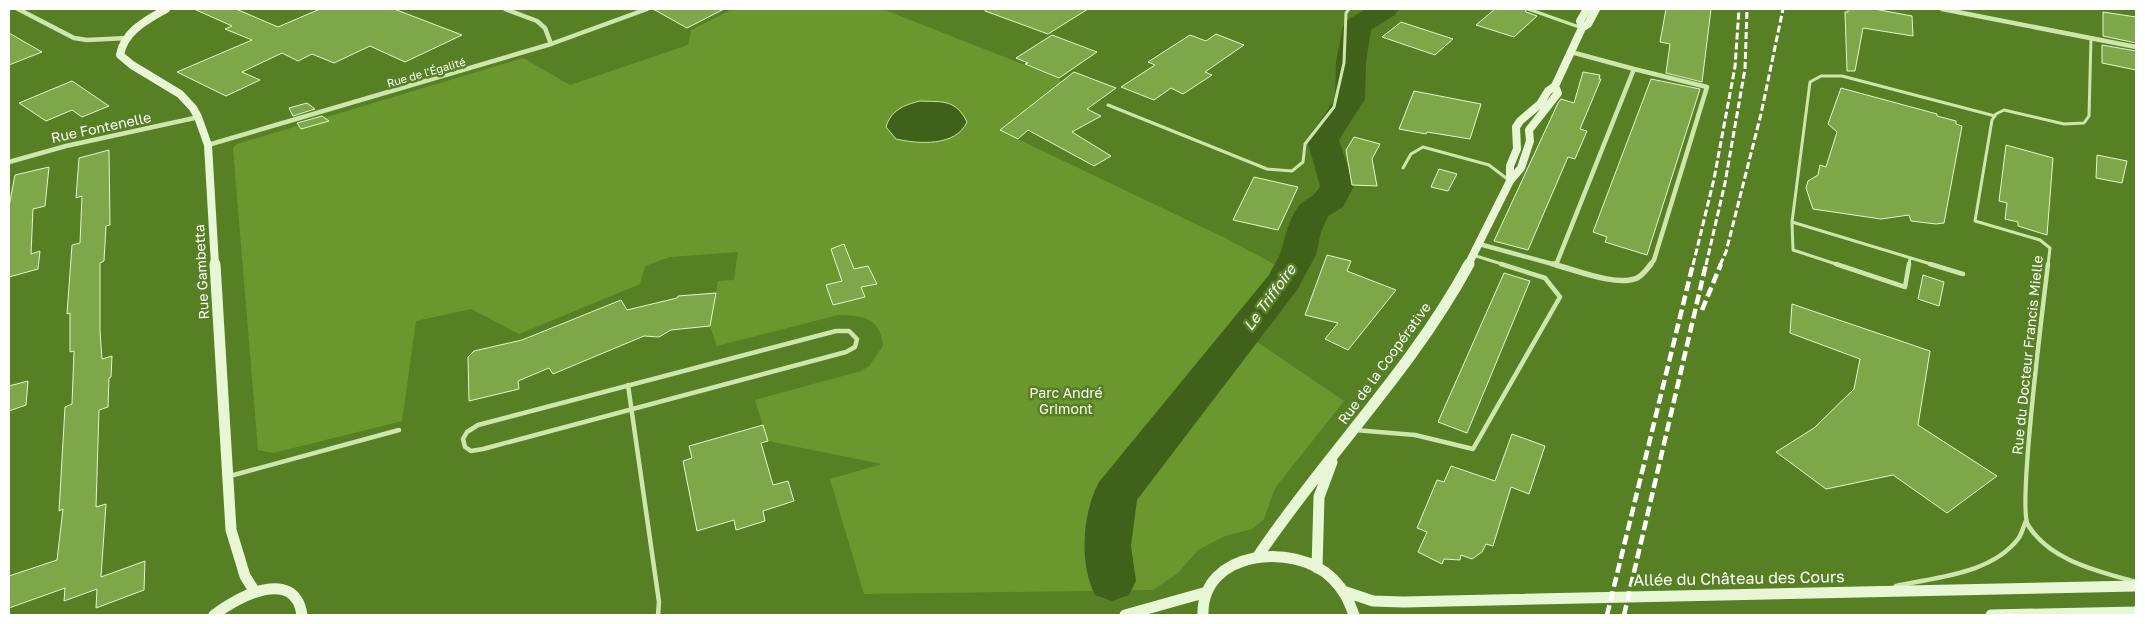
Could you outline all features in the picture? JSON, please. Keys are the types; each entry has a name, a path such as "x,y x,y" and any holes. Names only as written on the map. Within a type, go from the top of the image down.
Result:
{"street":[{"path":"18,9 74,38 87,40 126,38 147,20 166,9"},
{"path":"505,9 537,22 545,28 551,44"},
{"name":"Rue de l'Égalité","path":"208,145 551,44 647,9"},
{"name":"Rue de la Coopérative","path":"1582,28 1580,21 1586,9"},
{"name":"Rue de la Coopérative","path":"1510,181 1510,166 1517,149 1516,127 1520,121 1540,104 1548,90 1554,86 1582,28 1588,24 1596,9"},
{"path":"1942,9 2136,47"},
{"name":"Rue Gambetta","path":"126,38 120,48 120,55 123,59 183,95 199,117 208,145 230,530 245,576 255,592"},
{"path":"1479,244 1598,276 1619,279 1634,278 1644,273 1654,260 1707,87 1571,52"},
{"path":"1556,265 1634,69"},
{"name":"Rue de la Coopérative","path":"1258,556 1282,518 1425,337 1463,276 1510,181 1521,168 1530,141 1529,130 1533,123 1550,106 1558,93 1554,86"},
{"name":"Rue Fontenelle","path":"9,162 66,146 199,117"},
{"name":"Rue de la Coopérative","path":"1317,568 1318,497 1334,454"},
{"path":"1203,615 1207,592 1219,575 1236,562 1258,556 1278,556 1298,560 1317,568 1343,591 1354,615"},
{"name":"Allée du Château des Cours","path":"1343,591 1373,601 1403,602 1882,590 2136,586"},
{"path":"214,615 228,604 255,592 271,589 286,590 297,596 302,615"},
{"path":"1125,615 1207,592"},
{"path":"1991,615 2136,612"}],"lane":[{"path":"1108,106 1267,168 1292,171 1303,162 1305,144 1334,106 1344,63 1346,13 1349,9"},
{"path":"1528,9 1582,28"},
{"path":"1910,258 1905,287 1793,250 1792,222 1810,82 1821,76 1842,76 1995,116 2004,110 2064,124 2084,123 2089,116 2091,38"},
{"name":"Rue du Docteur Francis Mielle","path":"1995,116 1992,120 1976,221 2040,240 2050,248 2039,328 2027,471 2026,521"},
{"path":"1403,168 1411,154 1422,147 1488,164 1510,181"},
{"path":"1792,222 1963,274"},
{"path":"1353,430 1399,432 1428,436 1473,449 1560,297 1545,278 1473,255"},
{"path":"836,331 849,332 857,339 855,347 846,352 471,451 466,447 463,439 467,432 478,425 628,385 836,331"},
{"path":"628,385 659,602 658,615"},
{"path":"228,476 399,430"},
{"path":"2026,521 2035,534 2052,549 2072,561 2094,570 2136,582"},
{"path":"1882,590 1929,577 1962,572 1992,560 2008,549 2019,538 2026,521"}],"green space":[{"name":"Parc André Grimont","path":"738,9 882,9 1058,78 1061,82 1001,131 1225,238 1289,272 1244,333 1344,401 1275,488 1264,519 1252,529 1225,536 1198,550 1178,573 1153,590 864,594 830,479 882,464 768,441 755,400 861,371 869,366 883,346 882,337 879,329 863,317 838,315 717,346 710,326 718,281 734,280 738,252 670,257 645,266 640,284 519,334 471,309 416,321 402,421 273,453 258,450 233,148 237,144 523,58 570,85 688,45 691,30 729,11"}],"shaded area":[{"path":"920,101 948,103 958,109 967,122 962,130 946,140 915,142 896,139 886,127 891,116 899,109"}],"building":[{"path":"194,9 236,9 278,27 320,9 394,9 462,35 405,62 370,46 334,63 312,54 298,61 282,53 242,72 260,80 226,96 177,72 252,40 225,29 232,26"},
{"path":"653,9 724,9 687,28"},
{"path":"985,9 1088,9 1048,34 985,11"},
{"path":"1495,9 1525,9 1526,12 1537,16 1514,37 1476,25"},
{"path":"1666,9 1711,9 1702,82 1666,73 1670,44 1660,42"},
{"path":"1848,9 1874,9 1912,16 1913,36 1863,28 1855,71 1847,71 1845,12 1848,12"},
{"path":"2103,12 2136,17 2136,43 2103,36"},
{"path":"1401,22 1453,39 1435,55 1382,37"},
{"path":"9,33 42,52 9,65"},
{"path":"1216,34 1244,45 1205,72 1212,75 1183,94 1171,88 1154,100 1121,87 1155,65 1148,62 1190,35 1206,41"},
{"path":"1052,35 1097,52 1059,78 1025,64 1028,63 1016,58"},
{"path":"2102,45 2136,51 2136,70 2102,63"},
{"path":"1074,72 1116,88 1087,109 1101,116 1072,132 1111,156 1094,166 1028,130 1018,139 1000,130"},
{"path":"1583,72 1600,75 1599,79 1601,79 1580,129 1587,131 1575,159 1568,157 1528,250 1494,241 1558,103 1561,99 1574,103"},
{"path":"1651,79 1700,89 1647,255 1605,242 1607,237 1593,232"},
{"path":"72,81 109,106 82,117 72,110 46,121 19,103"},
{"path":"1841,88 1937,114 1937,116 1956,121 1956,124 1962,126 1944,223 1911,221 1909,215 1881,219 1813,209 1806,188 1808,181 1818,175 1820,165 1826,167 1837,132 1828,124"},
{"path":"1414,91 1481,104 1470,139 1399,129"},
{"path":"307,103 315,109 293,116 289,108"},
{"path":"322,116 329,121 301,129 297,123"},
{"path":"1354,137 1380,144 1372,159 1377,186 1352,185 1346,150"},
{"path":"2006,145 2053,158 2047,235 2018,226 2018,222 2005,219 2007,203 1999,201"},
{"path":"109,150 110,225 106,226 104,261 100,263 102,359 112,356 108,407 99,410 96,507 106,504 101,577 145,561 144,590 96,608 97,589 64,601 65,588 9,608 9,576 57,560 63,509 59,511 65,407 72,404 74,351 70,352 70,313 67,314 72,245 80,243 82,196 76,198 79,158"},
{"path":"2097,155 2127,161 2122,183 2096,178"},
{"path":"49,167 45,206 33,209 31,254 40,251 38,269 9,277 9,206 15,175"},
{"path":"1439,169 1457,174 1448,191 1431,187"},
{"path":"1254,177 1298,187 1278,230 1233,220"},
{"path":"844,244 854,269 868,266 877,284 861,287 865,297 833,305 826,285 842,281 831,249"},
{"path":"1327,255 1351,261 1347,271 1396,290 1348,350 1325,339 1338,323 1305,315"},
{"path":"1504,273 1530,281 1467,433 1438,422"},
{"path":"1923,275 1944,282 1939,306 1918,299"},
{"path":"716,293 710,326 671,330 659,337 644,336 553,374 549,368 518,381 519,389 469,401 468,357 474,351 522,340 621,300 627,310 677,298 678,296"},
{"path":"1792,304 1930,351 1918,425 1997,476 1947,513 1893,475 1826,489 1776,452 1814,428 1854,389 1860,359 1790,333"},
{"path":"28,381 26,405 9,411 9,386"},
{"path":"763,425 768,441 761,443 773,485 788,481 794,501 763,511 765,521 736,530 734,520 697,531 683,461 692,458 689,446"},
{"path":"1512,434 1545,446 1529,494 1511,487 1493,546 1486,544 1482,552 1472,559 1461,555 1460,560 1444,559 1442,564 1418,552 1427,532 1417,528 1437,480 1444,482 1451,466 1495,481"}],"waterway":[{"name":"Le Triffoire","path":"1112,581 1107,546 1115,495 1284,281 1298,255 1303,232 1313,210 1331,200 1337,186 1323,140 1350,99 1351,62 1357,26 1385,9"}],"railway":[{"path":"1693,265 1714,179 1735,67 1739,9"},
{"path":"1706,265 1725,183 1745,69 1747,9"},
{"path":"1720,265 1726,252 1761,114 1783,9"},
{"path":"1607,615 1693,264"},
{"path":"1624,615 1706,264"},
{"path":"1702,310 1721,264"}]}
